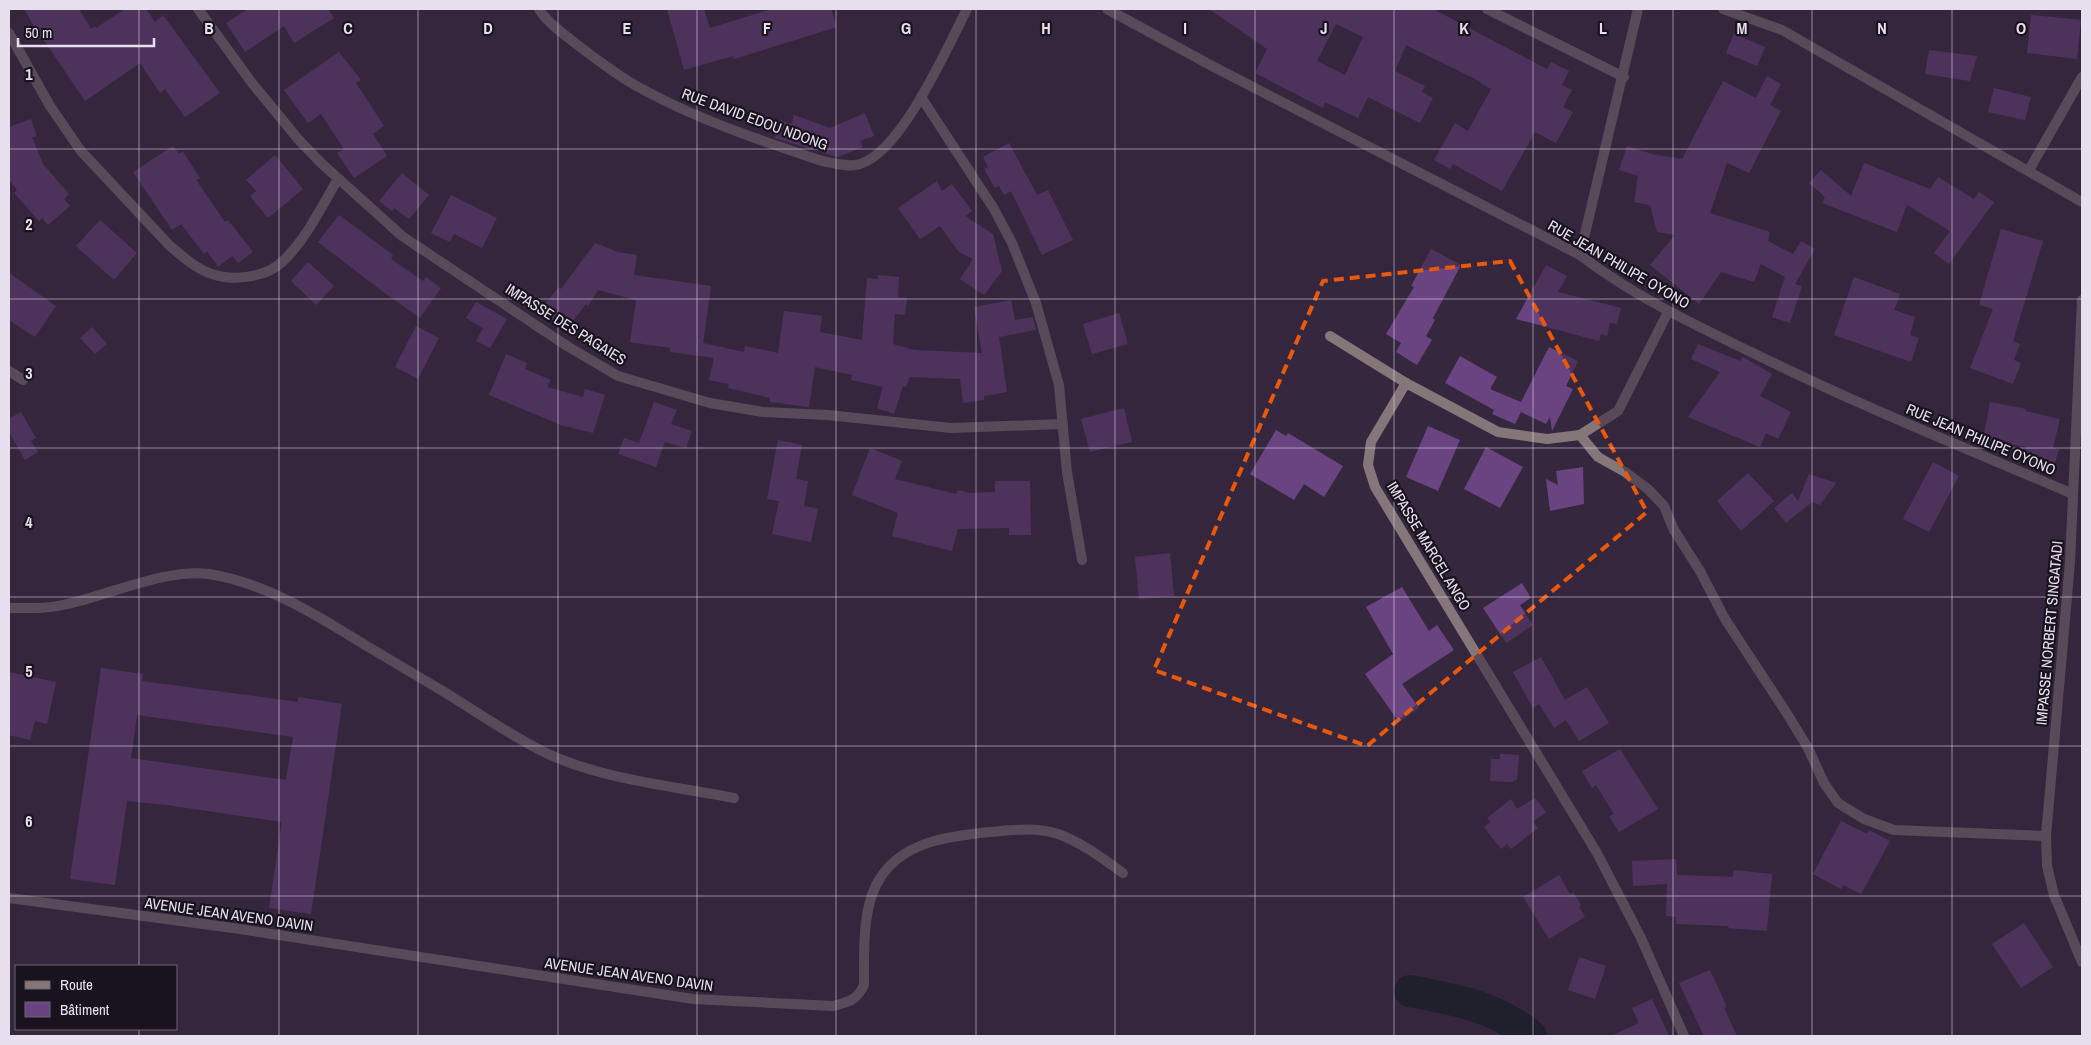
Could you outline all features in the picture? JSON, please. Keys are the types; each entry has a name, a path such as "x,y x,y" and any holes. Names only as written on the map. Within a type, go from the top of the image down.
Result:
{"street":[{"name":"IMPASSE DES PAGAIES","path":"198,9 258,90 298,139 338,179 415,245 567,346 618,376 710,403 762,412 828,414 951,428 1063,424"},
{"name":"RUE DAVID EDOU NDONG","path":"539,9 562,32 606,67 652,94 678,107 822,160 842,165 858,165 872,159 885,148 921,97 967,9"},
{"name":"RUE JEAN PHILIPE OYONO","path":"1107,9 1214,67 1580,255 1603,273 1668,312 1864,406 2074,494"},
{"path":"1487,9 1624,76"},
{"path":"1580,255 1624,76 1638,9"},
{"path":"1723,9 1782,30 2082,202"},
{"path":"9,34 50,106 81,151 170,246 186,260 212,274 238,278 260,274 280,264 307,230 338,179"},
{"path":"2029,170 2082,77"},
{"path":"921,97 994,209 1023,268 1050,349 1058,386 1070,490 1082,560"},
{"name":"IMPASSE NORBERT SINGATADI","path":"2082,300 2074,494 2064,644 2046,836 2047,866 2054,895 2082,962"},
{"path":"1330,336 1406,384 1498,432 1547,439 1580,435 1618,411 1668,312"},
{"path":"9,371 23,380"},
{"name":"IMPASSE MARCEL ANGO","path":"1406,384 1372,442 1368,465 1375,487 1596,853 1640,938 1684,1036"},
{"path":"1580,435 1598,457 1625,472 1648,489 1664,506 1674,530 1700,571 1725,619 1763,675 1808,748 1824,783 1838,803 1864,819 1894,830 2046,836"},
{"path":"9,608 40,608 65,605 174,574 205,573 219,576 257,588 314,613 543,752 599,773 734,798"},
{"name":"AVENUE JEAN AVENO DAVIN","path":"9,898 233,928 693,999 833,1006 852,1001 860,994 864,984 867,920 872,897 879,880 894,863 920,846 952,836 1021,829 1039,830 1058,834 1076,842 1123,873"}],"highlighted area":[{"path":"1510,261 1647,512 1367,746 1154,670 1323,281"}],"building":[{"path":"24,9 79,9 91,29 95,26 96,28 125,9 146,9 155,22 163,15 220,93 185,117 165,89 160,93 140,63 85,101 42,40"},
{"path":"248,9 328,9 334,18 294,43 284,26 245,52 226,23"},
{"path":"667,9 704,9 710,28 772,9 831,9 837,27 734,59 733,56 684,70"},
{"path":"1209,9 1433,9 1547,69 1551,62 1569,71 1562,85 1572,90 1563,107 1573,112 1556,143 1535,132 1502,191 1453,164 1450,169 1434,160 1455,123 1468,131 1491,89 1481,82 1406,45 1395,71 1425,86 1422,92 1433,98 1420,123 1368,97 1358,118 1325,102 1323,108 1255,73 1267,49","holes":["1336,24 1363,37 1345,75 1317,61"]},
{"path":"2031,15 2081,20 2077,59 2027,53"},
{"path":"1734,34 1765,47 1757,66 1726,53"},
{"path":"1929,50 1977,56 1970,81 1925,74"},
{"path":"339,52 361,80 356,83 384,126 373,134 387,156 354,178 337,153 344,149 321,114 308,123 284,90"},
{"path":"1767,76 1781,84 1770,105 1781,111 1749,173 1727,163 1710,213 1770,232 1768,241 1793,254 1801,241 1815,249 1795,284 1802,286 1790,323 1772,317 1785,277 1761,264 1754,282 1721,272 1699,304 1650,265 1675,235 1657,232 1650,205 1634,202 1638,176 1619,170 1627,146 1652,154 1682,159 1723,81 1756,98"},
{"path":"1994,88 2031,97 2025,120 1988,112"},
{"path":"865,113 874,136 860,141 863,147 838,157 774,138 780,120 792,124 794,115 830,128"},
{"path":"31,119 37,136 32,137 43,164 69,194 64,199 70,206 48,225 42,218 39,221 14,193 17,190 9,180 9,127"},
{"path":"1009,143 1037,195 1048,190 1073,240 1042,255 1011,191 1004,195 999,186 995,188 984,169 988,167 983,157"},
{"path":"173,146 179,154 183,152 200,178 196,180 225,222 228,220 253,252 238,263 232,256 218,267 207,251 204,254 181,224 172,230 133,172"},
{"path":"275,155 303,189 268,218 250,196 256,191 246,180"},
{"path":"1864,163 1930,189 1938,177 1974,199 1979,192 1994,202 1949,264 1934,253 1950,231 1907,205 1897,232 1822,203 1825,197 1809,183 1821,170 1851,196"},
{"path":"402,173 429,195 409,219 394,208 392,211 379,201"},
{"path":"937,181 942,191 952,184 972,211 965,216 993,234 1002,271 984,295 960,279 973,259 959,252 940,226 920,239 898,208"},
{"path":"451,195 497,218 482,248 454,234 450,242 431,233"},
{"path":"339,215 393,255 391,259 423,281 426,277 441,288 420,318 318,242"},
{"path":"100,220 137,253 114,280 76,246"},
{"path":"2001,229 2043,241 2013,341 2020,344 2014,360 2021,363 2013,384 1970,368 1993,309 1979,305"},
{"path":"595,243 618,252 637,255 634,275 711,286 703,343 744,352 745,346 778,353 784,311 822,316 820,332 862,340 867,278 878,279 878,275 899,277 898,297 907,298 905,315 895,314 893,344 914,350 982,353 974,307 1011,300 1015,320 1033,317 1036,330 999,337 1007,392 984,396 984,400 963,403 960,379 910,377 906,387 903,386 894,414 877,408 883,387 851,380 852,375 815,367 809,407 770,402 770,398 728,388 729,384 709,380 714,358 670,352 670,348 630,342 636,300 598,290 588,306 586,304 566,330 540,310 559,287 561,289"},
{"path":"1431,249 1461,265 1433,318 1435,320 1426,336 1432,340 1417,365 1396,352 1401,343 1386,334 1414,287 1411,286"},
{"path":"308,262 334,286 316,305 291,281"},
{"path":"1546,265 1567,276 1558,292 1621,308 1617,324 1610,323 1607,336 1601,334 1599,341 1516,319"},
{"path":"9,273 56,306 35,337 9,320"},
{"path":"1854,277 1900,294 1894,310 1915,317 1910,335 1919,338 1911,362 1834,335"},
{"path":"476,302 507,319 490,348 476,341 483,328 466,318"},
{"path":"1119,313 1128,344 1092,354 1083,324"},
{"path":"416,326 439,338 418,379 395,367"},
{"path":"92,327 107,344 95,354 80,338"},
{"path":"1698,344 1740,361 1743,357 1772,374 1760,396 1791,412 1778,439 1766,433 1760,447 1688,417 1720,372 1691,359"},
{"path":"1549,347 1578,361 1566,386 1573,389 1552,431 1550,417 1546,424 1521,412 1515,424 1492,414 1494,410 1445,383 1460,356 1497,377 1490,389 1521,402"},
{"path":"506,354 527,363 525,369 551,380 547,387 583,397 585,389 605,395 593,433 561,425 489,395"},
{"path":"654,402 677,410 671,424 692,431 686,448 665,442 656,467 618,454 624,438 639,443"},
{"path":"1990,402 2026,409 2026,411 2060,419 2053,448 2059,449 2053,469 2022,461 2026,447 1983,439"},
{"path":"1124,408 1132,442 1090,452 1081,419"},
{"path":"21,412 36,438 31,441 38,452 25,460 9,432 9,419"},
{"path":"1428,426 1460,440 1438,491 1406,477"},
{"path":"1276,430 1286,436 1288,433 1343,466 1324,497 1304,484 1294,500 1250,474"},
{"path":"778,440 802,445 796,479 808,481 804,506 818,509 811,542 772,534 779,501 767,499"},
{"path":"1486,447 1523,467 1500,508 1464,489"},
{"path":"870,448 902,461 895,479 956,494 958,490 970,493 995,492 995,481 1030,481 1031,535 1009,535 1009,528 958,529 952,551 892,536 898,513 852,495"},
{"path":"1933,462 1959,476 1929,532 1903,519"},
{"path":"1583,467 1584,504 1550,511 1546,479 1558,485 1556,471"},
{"path":"1748,473 1774,501 1741,531 1717,501"},
{"path":"1809,474 1836,483 1820,505 1812,502 1786,523 1774,508 1792,493 1798,501"},
{"path":"1170,553 1174,596 1139,599 1135,557"},
{"path":"1522,583 1531,598 1520,605 1533,625 1506,643 1483,608"},
{"path":"1402,587 1429,631 1437,625 1454,650 1402,684 1419,708 1399,722 1365,674 1393,654 1366,607"},
{"path":"1541,657 1565,700 1587,687 1609,723 1579,741 1566,720 1554,728 1539,704 1533,708 1513,672"},
{"path":"101,668 143,674 142,681 298,702 298,697 342,704 311,914 269,908 282,822 167,805 127,801 115,885 70,879","holes":["137,715 293,737 286,780 131,758"]},
{"path":"9,672 56,682 47,724 35,721 30,740 9,735"},
{"path":"1620,749 1658,809 1619,832 1609,816 1614,814 1596,785 1592,788 1582,771"},
{"path":"1500,754 1519,755 1517,779 1512,782 1490,781 1491,759 1500,759"},
{"path":"1535,798 1546,812 1533,822 1538,828 1511,849 1507,844 1501,849 1484,827 1491,822 1487,818 1511,799 1517,809"},
{"path":"1841,821 1867,834 1869,830 1890,841 1861,894 1843,885 1841,889 1813,874"},
{"path":"1676,859 1677,875 1733,877 1734,870 1772,874 1767,931 1728,928 1729,926 1676,924 1676,917 1666,916 1667,884 1633,886 1632,861"},
{"path":"1559,875 1570,894 1573,892 1581,905 1579,907 1585,917 1549,939 1523,897"},
{"path":"2024,923 2053,967 2021,988 1992,944"},
{"path":"1579,957 1606,966 1595,999 1568,990"},
{"path":"1710,970 1727,1007 1724,1008 1737,1036 1704,1036 1679,983"},
{"path":"1652,999 1669,1036 1611,1036 1639,1023 1632,1008"}],"waterway":[{"path":"1410,991 1459,1001 1489,1011 1531,1036"}]}
